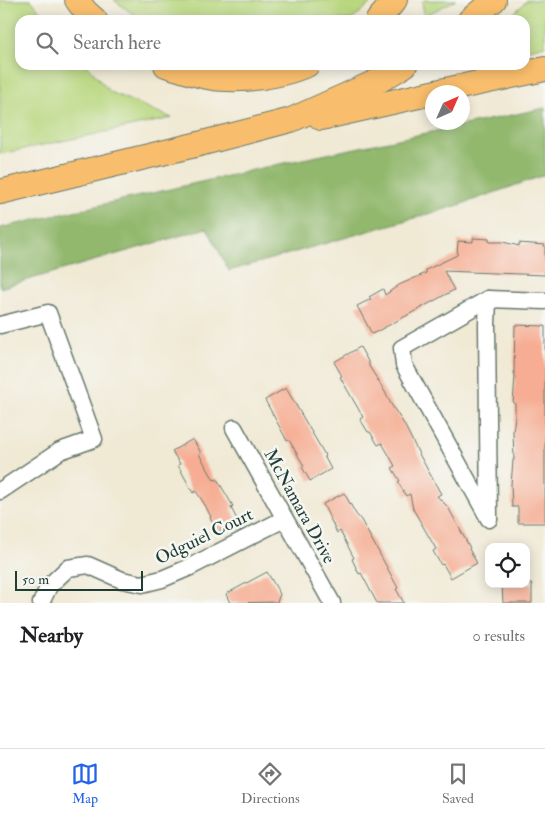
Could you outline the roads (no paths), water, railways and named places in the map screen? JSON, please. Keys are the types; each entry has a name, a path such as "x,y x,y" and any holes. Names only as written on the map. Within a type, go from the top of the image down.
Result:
{"highway":[{"path":"77,0 89,15"},
{"path":"382,15 395,0"},
{"path":"476,15 494,0"},
{"path":"470,85 545,69"},
{"path":"182,70 226,80 266,77 290,70"},
{"path":"0,192 290,120 382,79 397,70"},
{"path":"199,144 425,95"}],"street":[{"path":"488,298 489,518 404,365 402,348 488,298 545,300"},
{"path":"0,324 48,313 94,439 60,452 0,491"},
{"name":"McNamara Drive","path":"234,428 332,603"},
{"name":"Odguiel Court","path":"41,603 49,586 68,568 88,565 122,580 142,584 162,579 188,568 284,519"}]}
